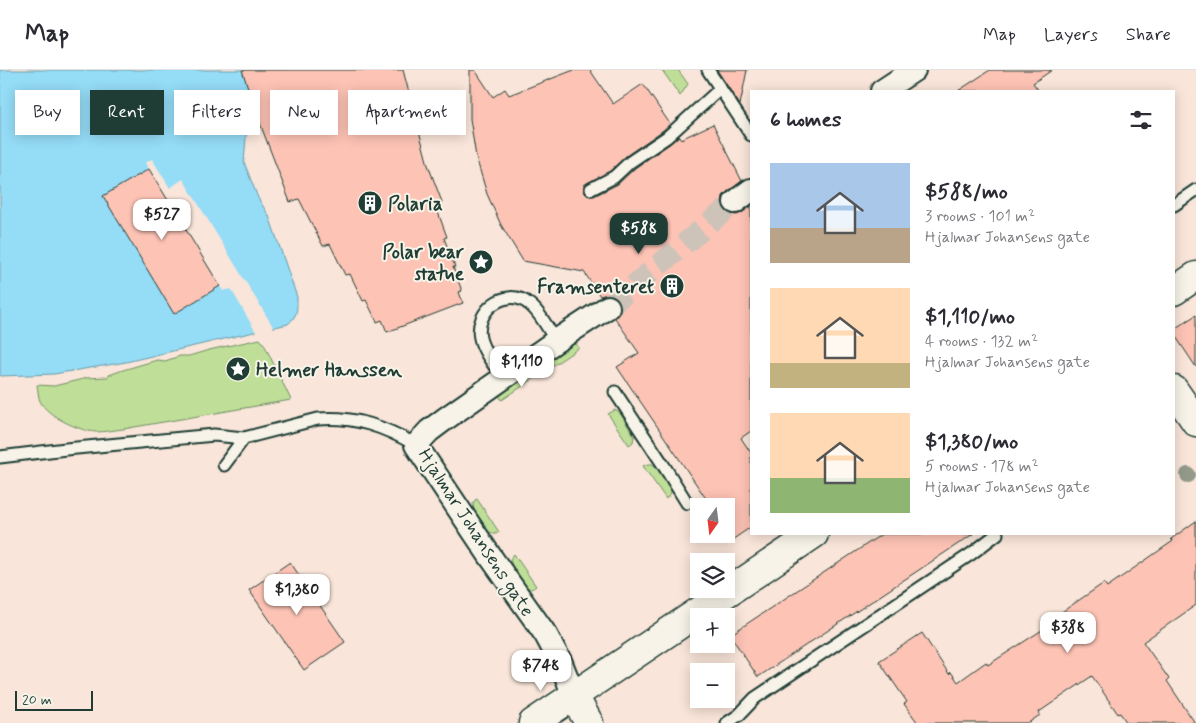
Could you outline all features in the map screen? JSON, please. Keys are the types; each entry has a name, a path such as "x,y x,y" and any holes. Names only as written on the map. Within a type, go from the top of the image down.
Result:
{"street":[{"path":"884,90 914,70"},
{"path":"1175,290 1196,276"},
{"name":"Hjalmar Johansens gate","path":"574,696 561,663 546,635 490,556 416,445 444,419 608,307"},
{"path":"533,723 813,535"},
{"path":"574,696 589,723"}],"lane":[{"path":"708,70 750,134"},
{"path":"591,189 614,176 630,162 667,137 720,90"},
{"path":"1175,204 1196,190"},
{"path":"503,378 484,348 479,332 480,322 484,313 496,301 514,298 530,304 556,341"},
{"path":"614,392 687,503"},
{"path":"0,456 214,435 244,438 302,422 330,418 365,422 416,445"},
{"path":"224,465 244,438"},
{"path":"727,723 740,719 745,707 755,698 972,554 996,535"}],"green space":[{"path":"662,70 678,70 688,84 680,96"},
{"path":"260,339 291,400 96,432 81,429 64,422 49,412 39,399 37,385 54,386 84,378 108,377 123,370 157,360 165,361"},
{"path":"575,342 579,348 502,400 498,394"},
{"path":"615,410 620,413 634,436 633,442 629,445 608,414"},
{"path":"648,464 655,466 671,490 666,499 643,466"},
{"path":"477,499 499,532 496,534 489,532 474,511 473,504"},
{"path":"514,554 536,586 529,589 520,580 510,559"}],"water":[{"path":"0,70 286,70 250,88 250,90 174,90 174,135 246,135 244,162 258,198 269,216 297,297 294,318 288,324 126,362 54,374 0,375"}],"pier":[{"path":"152,159 170,188 183,179 275,330 257,334 231,289 223,291 145,163"}],"building":[{"name":"Polaria","path":"242,70 403,70 408,90 348,90 348,135 420,135 428,165 442,202 435,204 447,237 444,238 455,267 453,267 462,291 459,292 463,303 387,332 382,320 377,322 366,300 363,301 350,274 345,275 330,244 323,246 299,199 290,202 260,123 260,90 249,90"},
{"name":"Framsenteret","path":"470,70 475,70 493,97 505,89 509,95 574,70 590,70 613,104 643,84 670,124 626,156 610,171 584,185 585,193 590,196 594,196 618,184 635,168 679,136 681,139 713,124 742,181 723,196 722,203 724,209 729,214 737,215 750,207 750,432 741,438 750,452 750,528 735,538 735,498 706,498 617,367 639,353 615,318 621,307 619,299 608,294 600,296 584,272 523,261 501,225 487,194 476,157 470,119"},
{"path":"717,70 747,70 740,105"},
{"path":"990,70 1052,70 1033,83 1038,90 960,90"},
{"path":"149,169 220,286 174,314 103,196"},
{"path":"1196,315 1196,367 1175,336 1175,328"},
{"path":"1196,521 1196,605 1143,642 1169,679 1167,681 1195,723 1127,723 1120,713 1118,714 1092,676 1039,712 1040,715 1028,723 918,723 904,704 907,702 879,661 922,633 949,674 951,672 958,682 986,662 988,665 1056,621 1053,618 1104,583 1107,587 1173,541 1171,539"},
{"path":"880,535 971,535 758,677 735,642 735,632"},
{"path":"290,562 345,642 304,670 249,590"}],"tunnel":[{"path":"608,307 735,202"}],"place":[{"name":"Polaria","path":"370,203"},
{"name":"Polar bear statue","path":"481,262"},
{"name":"Framsenteret","path":"672,286"},
{"name":"Helmer Hanssen","path":"238,369"}]}
